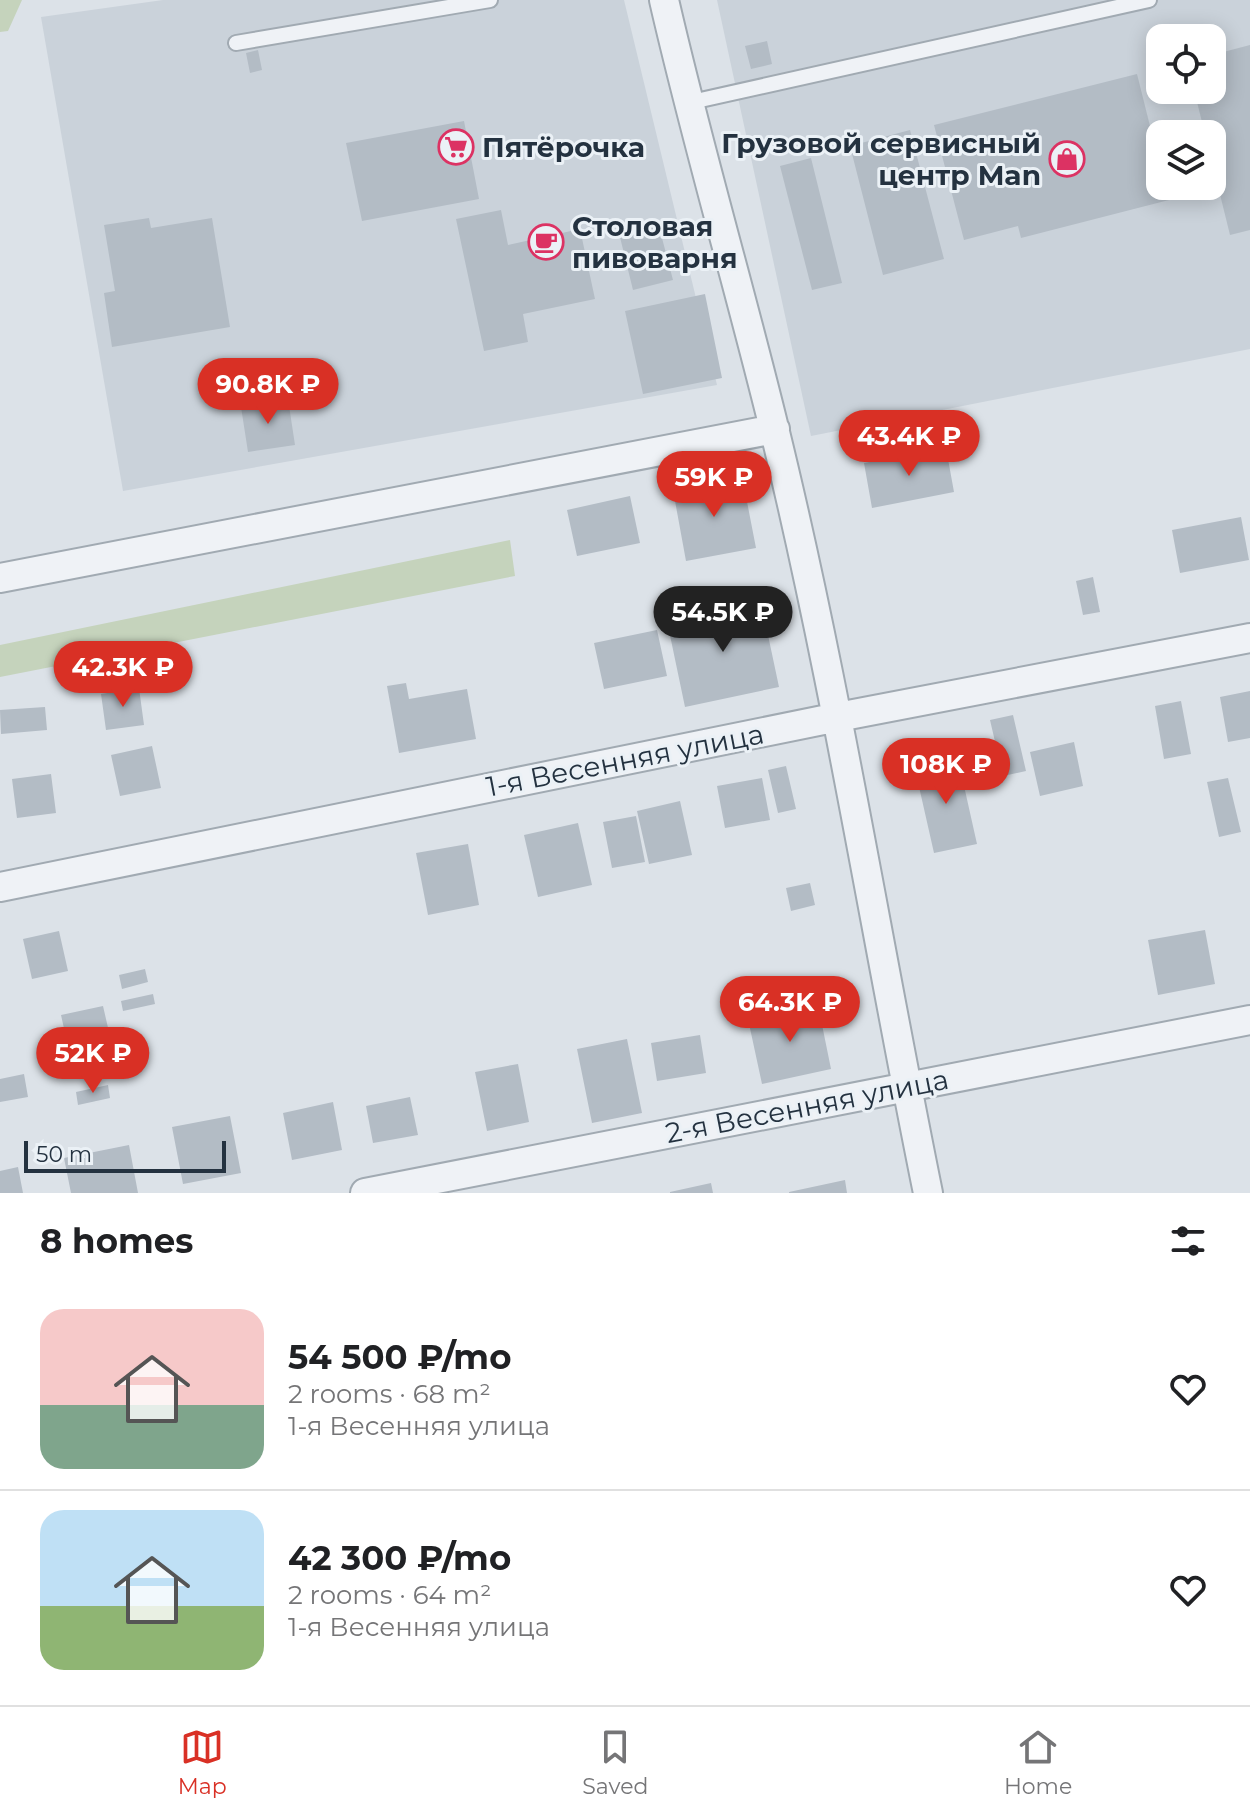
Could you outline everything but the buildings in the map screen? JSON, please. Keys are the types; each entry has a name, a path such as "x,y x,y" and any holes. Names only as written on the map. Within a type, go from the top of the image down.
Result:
{"street":[{"path":"664,0 687,103 775,429 838,717 928,1193"},
{"path":"0,578 775,429"},
{"name":"1-я Весенняя улица","path":"0,887 838,717 1250,638"},
{"name":"2-я Весенняя улица","path":"365,1193 1250,1020"}],"lane":[{"path":"236,43 490,0"},
{"path":"687,103 1149,0"}],"shaded area":[{"path":"163,0 624,0 717,385 123,491 41,17"},
{"path":"717,0 1250,0 1250,349 811,436"}],"green space":[{"path":"0,0 22,0 8,31 0,32"},
{"path":"510,540 515,576 0,677 0,645"}],"place":[{"name":"Пятёрочка","path":"456,147"},
{"name":"Грузовой сервисный центр Man","path":"1067,159"},
{"name":"Столовая пивоварня","path":"546,242"}]}
